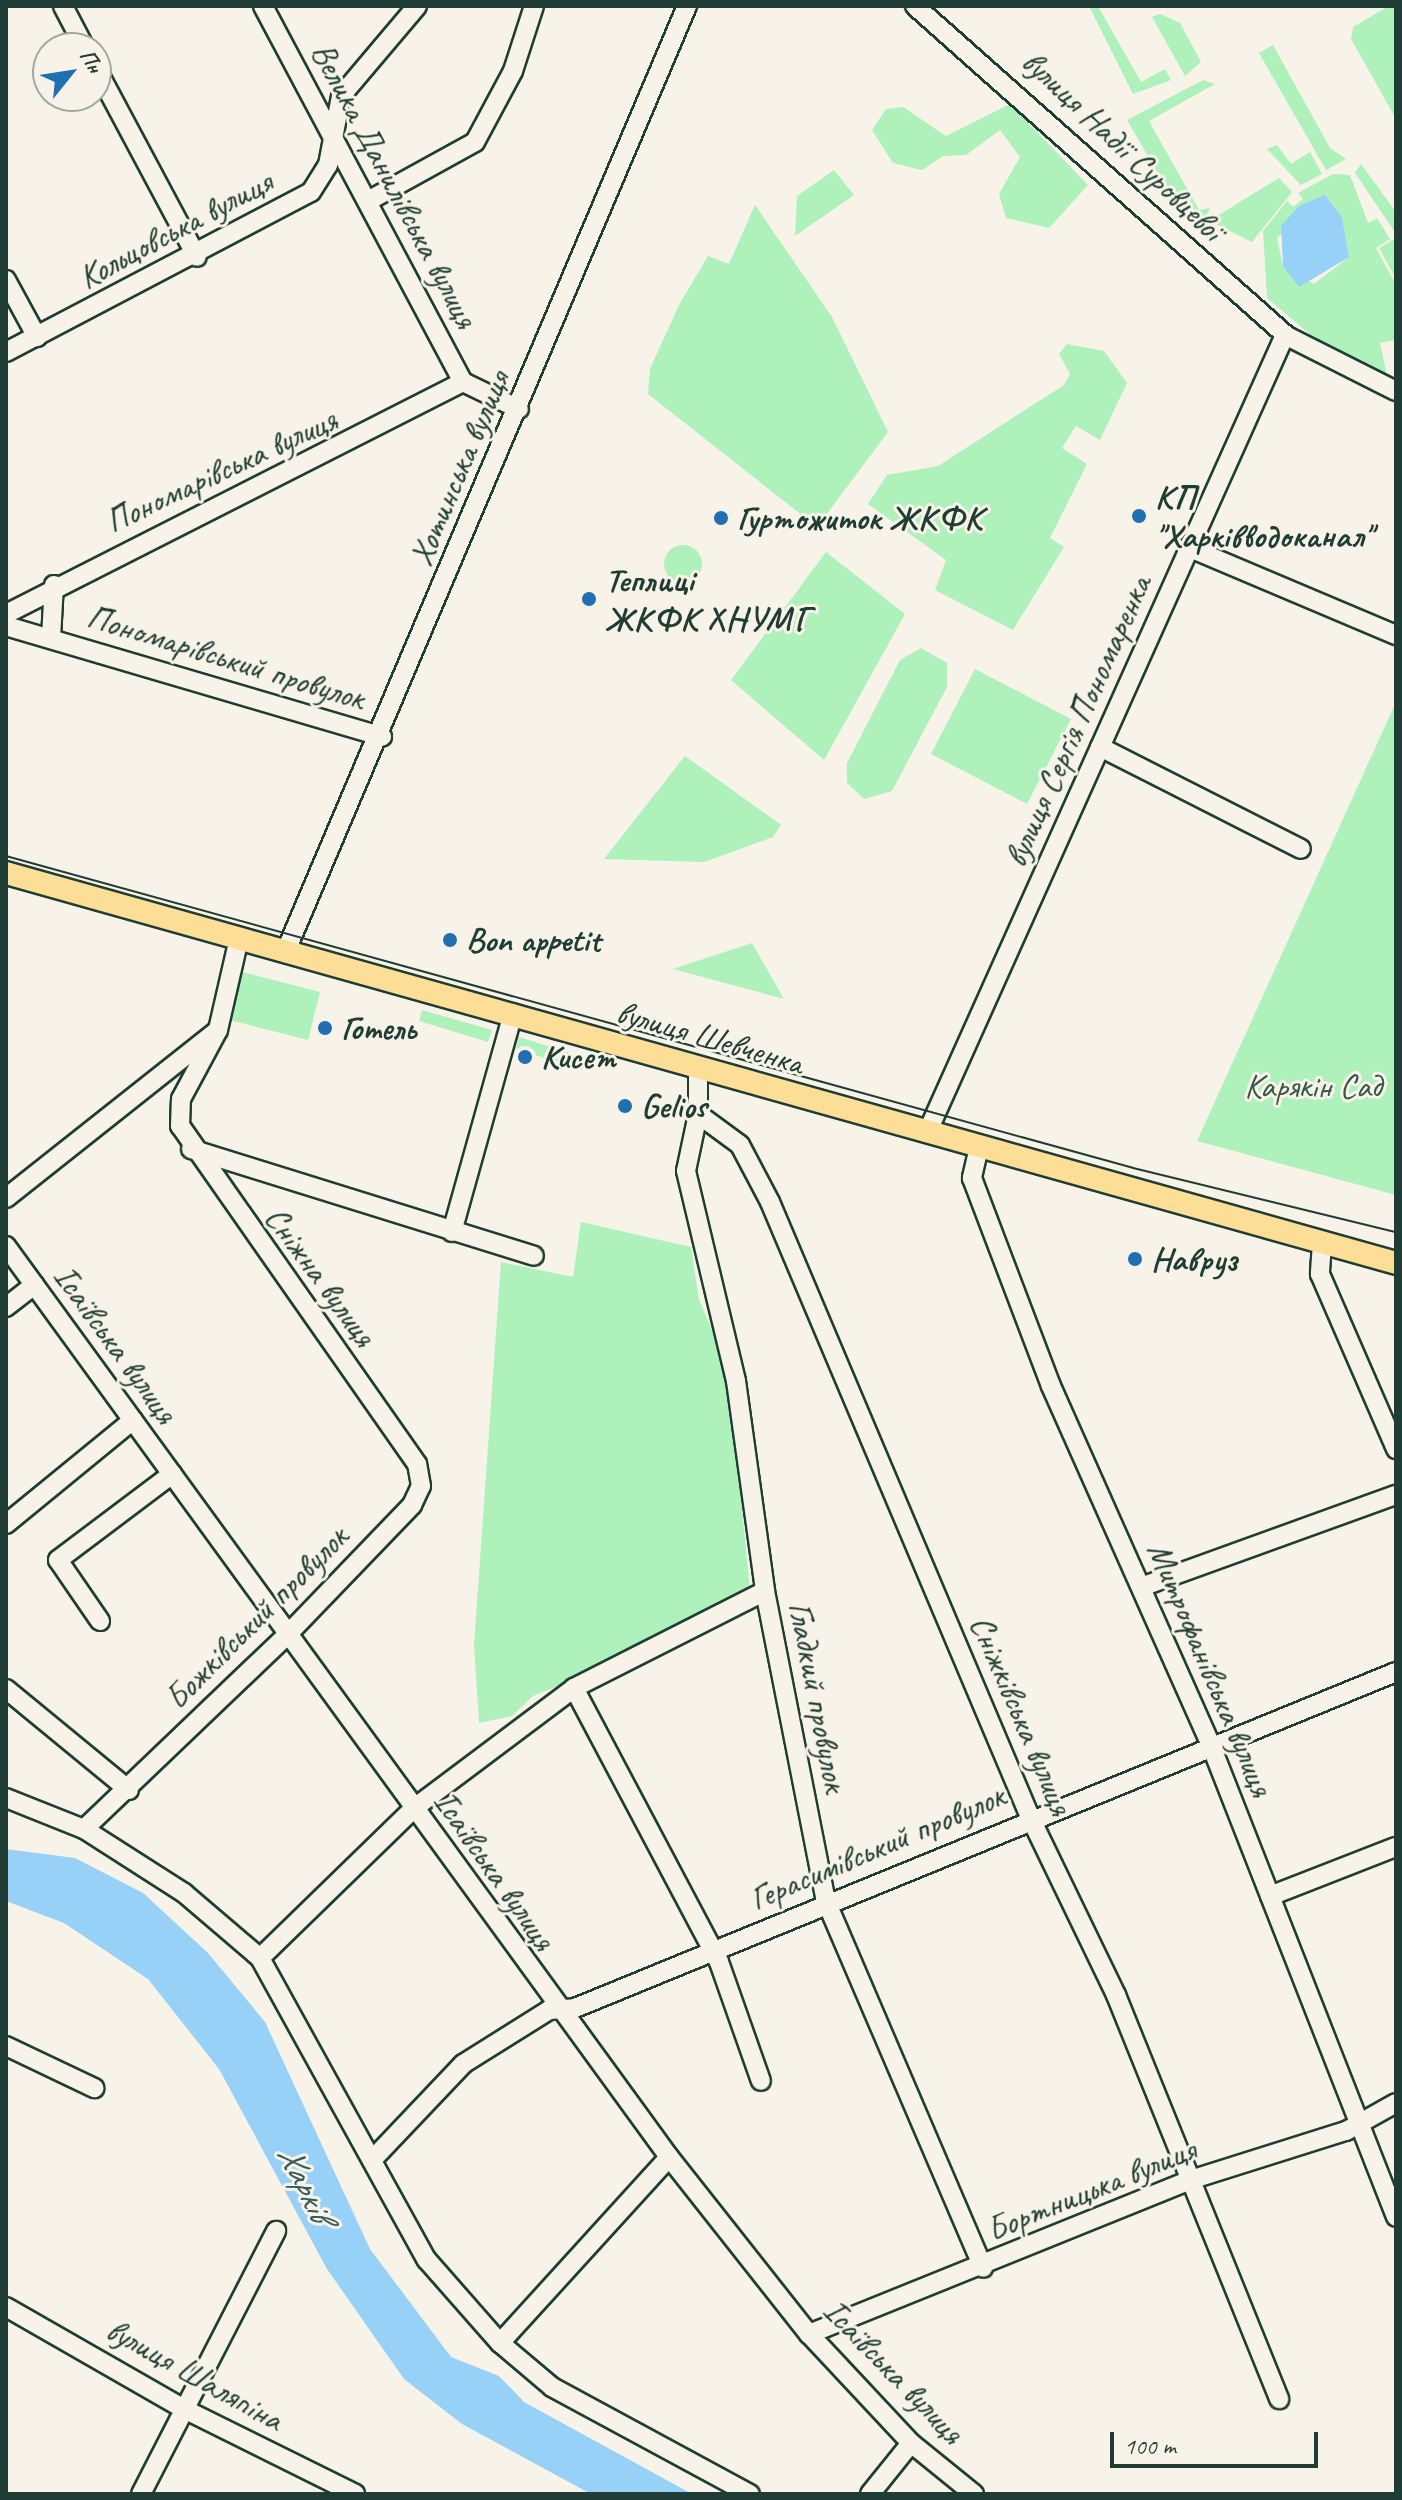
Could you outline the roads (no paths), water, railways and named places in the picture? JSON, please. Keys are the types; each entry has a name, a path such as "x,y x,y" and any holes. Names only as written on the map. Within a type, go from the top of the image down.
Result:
{"main road":[{"name":"вулиця Шевченка","path":"6,873 285,953 513,1013 698,1071 1396,1263"}],"street":[{"path":"63,6 77,32"},
{"name":"Велика Данилівська вулиця","path":"263,6 333,129 463,382 519,409"},
{"name":"Кольцовська вулиця","path":"6,352 197,257 311,192 328,165 333,129 347,87 417,6"},
{"path":"368,201 475,142 513,71 534,6"},
{"name":"Хотинська вулиця","path":"285,953 382,737 687,6"},
{"name":"вулиця Надії Суровцевої","path":"915,6 1285,335 1396,391"},
{"path":"112,98 197,257"},
{"path":"6,280 37,337"},
{"name":"вулиця Сергія Пономаренка","path":"927,1133 1285,335"},
{"name":"Пономарівська вулиця","path":"6,614 54,585 373,434 463,382"},
{"path":"1190,548 1396,635"},
{"name":"Пономарівський провулок","path":"51,638 54,585"},
{"name":"Пономарівський провулок","path":"6,626 382,737"},
{"path":"1100,747 1301,849"},
{"path":"150,1084 181,1099 218,1030 239,938"},
{"path":"452,1232 513,1013"},
{"path":"6,1198 218,1030"},
{"path":"698,1071 698,1114"},
{"name":"Сніжна вулиця","path":"181,1099 180,1126 191,1149 417,1464 421,1486"},
{"name":"Гладкий провулок","path":"698,1114 686,1171 736,1381 765,1591 826,1901 983,2268"},
{"name":"Сніжківська вулиця","path":"698,1114 740,1145 770,1202 1030,1817 1116,1995 1187,2181 1240,2287 1279,2399"},
{"name":"Митрофанівська вулиця","path":"979,1147 972,1178 1051,1386 1144,1586 1210,1743 1396,2217"},
{"path":"191,1149 534,1256"},
{"path":"213,1180 233,1162"},
{"path":"1322,1243 1320,1274 1396,1449"},
{"name":"Ісаївська вулиця","path":"6,1246 669,2157 809,2334 911,2443 974,2494"},
{"path":"6,1307 34,1285"},
{"path":"6,1524 133,1420"},
{"path":"100,1621 58,1560 172,1474"},
{"name":"Божківський провулок","path":"84,1829 129,1790 288,1634 412,1505 421,1486"},
{"path":"1144,1586 1396,1495"},
{"path":"260,1958 413,1809 574,1688 765,1591"},
{"name":"Герасимівський провулок","path":"373,2159 463,2064 549,2010 561,2010 709,1953 826,1901 1210,1743 1396,1672"},
{"path":"574,1688 742,2014 761,2081"},
{"path":"6,1689 129,1790"},
{"path":"6,1798 84,1829 184,1893 260,1958 427,2260 500,2343 552,2387 750,2494"},
{"path":"1270,1896 1396,1847"},
{"path":"6,2046 94,2088"},
{"name":"Бортницька вулиця","path":"809,2334 983,2268 1187,2181 1360,2122 1396,2103"},
{"path":"500,2343 669,2157"},
{"path":"141,2494 276,2231"},
{"name":"вулиця Шаляпіна","path":"6,2307 184,2409 355,2494"},
{"path":"870,2494 911,2443"}],"water":[{"path":"1325,195 1342,217 1349,257 1299,287 1283,266 1281,226 1299,206"},
{"name":"Харків","path":"6,1849 75,1858 143,1893 208,1953 265,2022 370,2249 451,2357 499,2376 524,2402 692,2494 591,2494 462,2424 404,2379 327,2269 219,2069 148,1979 64,1923 6,1901"}],"tram line":[{"path":"6,856 1133,1168 1396,1232"}],"place":[{"name":"КП \"Харківводоканал\"","path":"1139,516"},
{"name":"Гуртожиток ЖКФК","path":"721,518"},
{"name":"Теплиці ЖКФК ХНУМГ","path":"589,599"},
{"name":"Bon appetit","path":"450,940"},
{"name":"Готель","path":"325,1028"},
{"name":"Кисет","path":"525,1057"},
{"name":"Gelios","path":"625,1106"},
{"name":"Навруз","path":"1135,1259"}],"park label":[{"name":"Карякін Сад","path":"1313,1086"}]}
